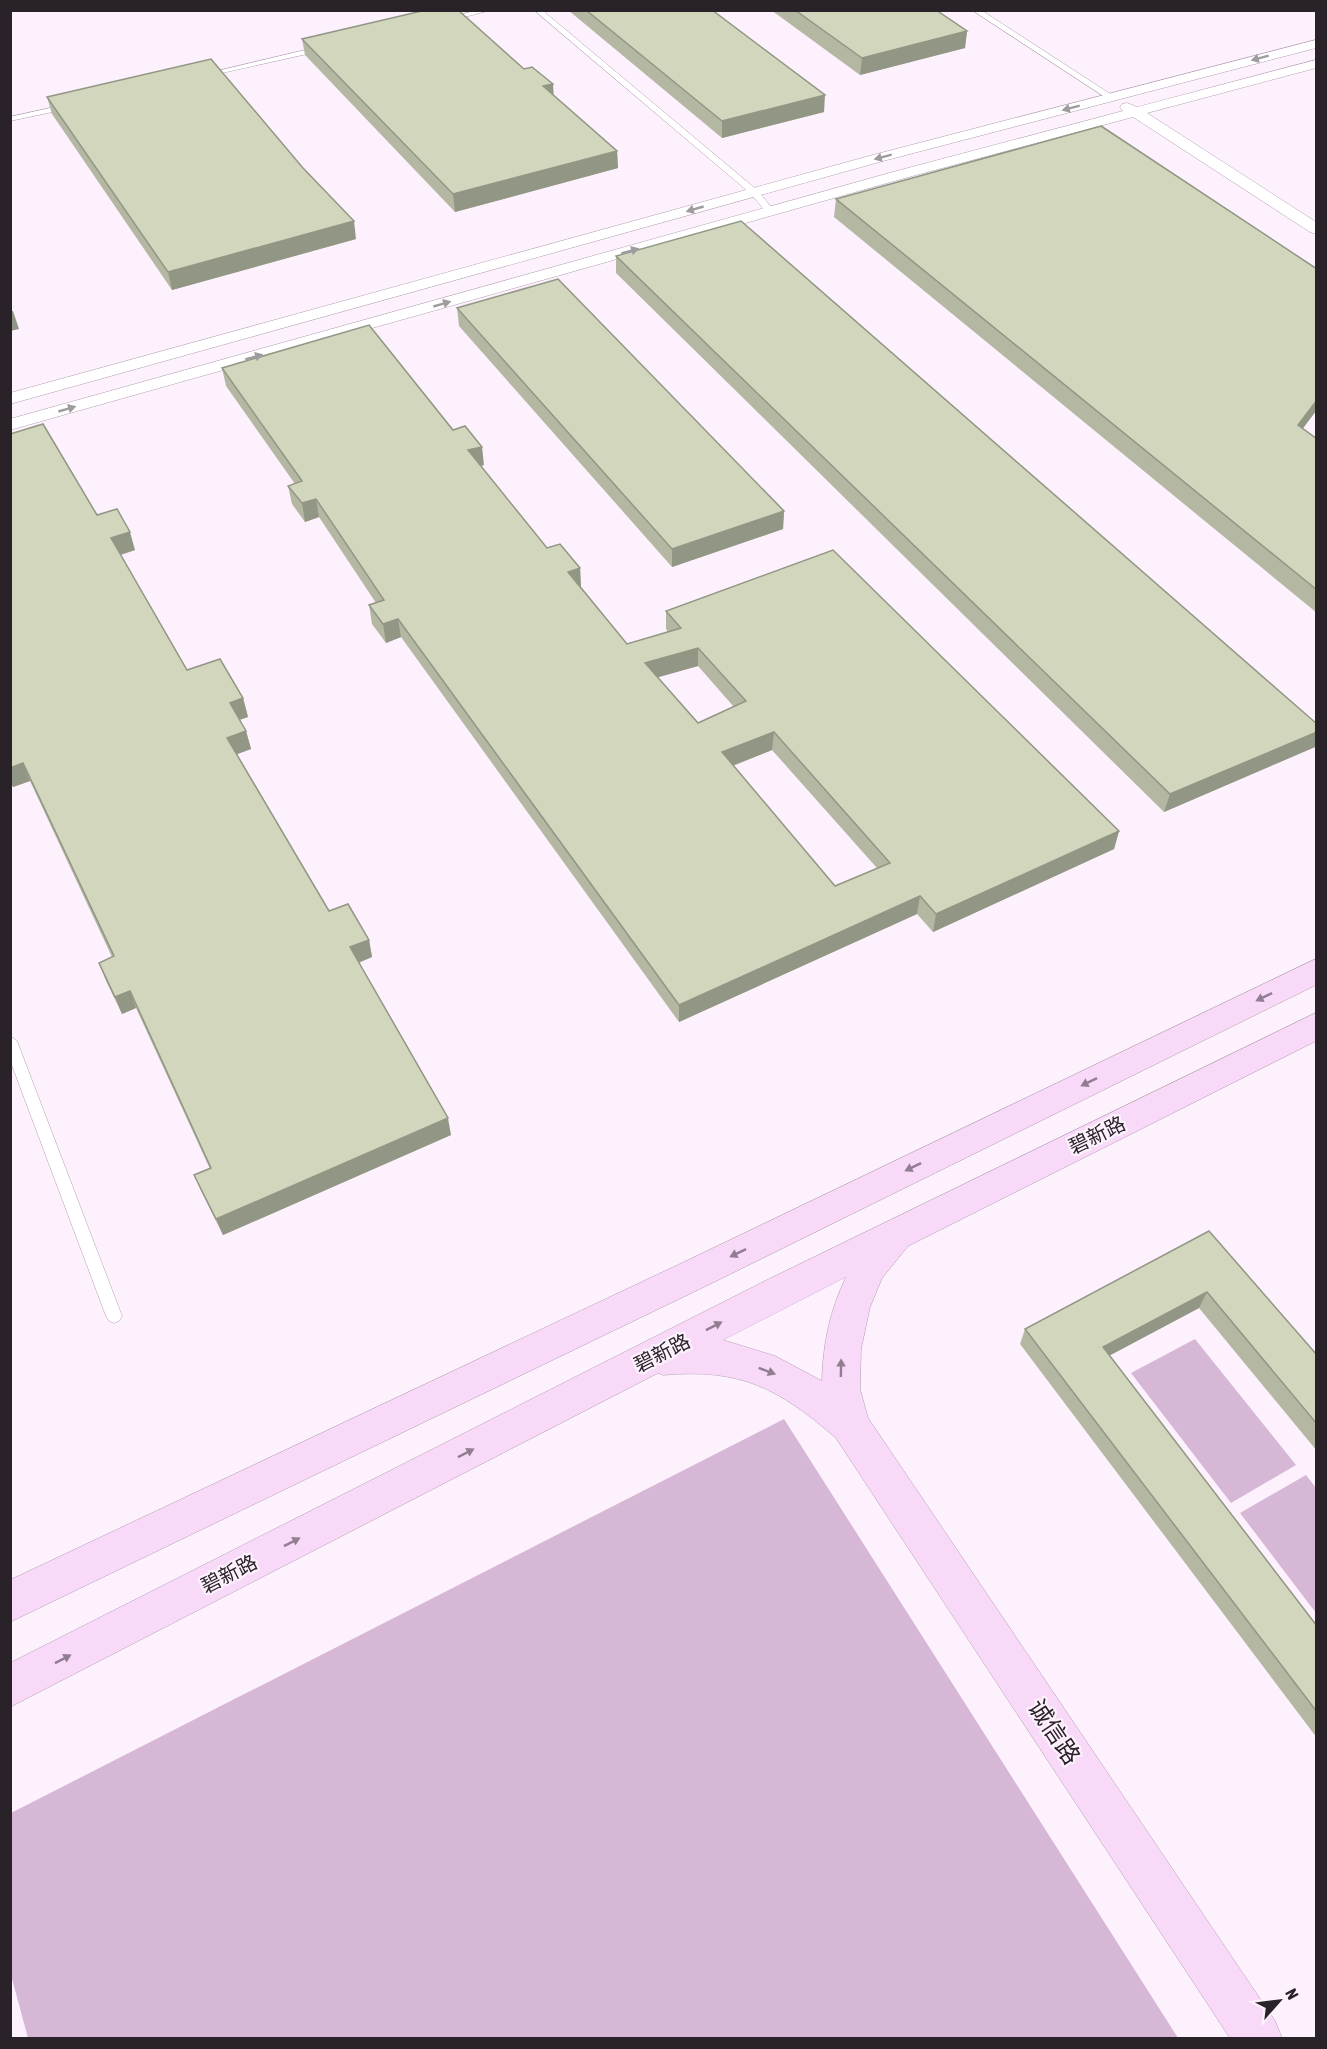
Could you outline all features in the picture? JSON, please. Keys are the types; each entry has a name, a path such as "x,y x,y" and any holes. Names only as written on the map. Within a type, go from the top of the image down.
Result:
{"main road":[{"path":"10,1602 695,1274 1317,971"},
{"name":"碧新路","path":"10,1686 648,1360 1317,1026"},
{"name":"诚信路","path":"850,1425 841,1389 842,1349 851,1306 868,1268 897,1235"},
{"name":"诚信路","path":"648,1360 700,1355 744,1362 789,1380 820,1399 850,1425 1258,2038"}],"street":[{"path":"10,399 754,192 1317,44"},
{"path":"10,425 770,211 1317,64"},
{"path":"1111,97 1317,229"}],"lane":[{"path":"442,21 488,10"},
{"path":"537,10 754,192 770,211"},
{"path":"975,10 1111,97"},
{"path":"197,77 337,45"},
{"path":"10,119 80,104"},
{"path":"11,1045 114,1316"}],"shaded area":[{"path":"1195,1339 1296,1465 1231,1503 1131,1373"},
{"path":"784,1419 1178,2038 28,2038 11,1975 11,1813"},
{"path":"1306,1475 1316,1488 1316,1613 1240,1513"}],"building":[{"path":"426,10 458,10 524,69 532,67 553,84 543,86 617,151 453,194 302,39"},
{"path":"586,10 712,10 825,95 722,121"},
{"path":"795,10 936,10 967,31 862,58"},
{"path":"211,59 303,168 354,221 168,272 47,97"},
{"path":"1101,126 1317,269 1317,400 1298,425 1317,439 1317,590 836,199"},
{"path":"741,221 1317,724 1317,732 1170,794 616,256"},
{"path":"558,279 784,511 672,549 457,308"},
{"path":"369,325 453,430 465,426 482,447 468,450 547,548 560,544 580,568 568,572 627,644 681,628 666,611 833,550 1119,831 936,914 920,896 679,1005 398,619 383,624 369,605 384,600 316,499 302,503 288,486 302,481 222,368","holes":["698,648 746,701 698,723 645,663","774,732 890,863 835,886 722,752"]},
{"path":"43,424 97,515 117,509 130,532 111,538 187,670 220,659 243,698 230,703 246,731 227,738 329,911 348,904 369,940 350,947 448,1118 216,1219 194,1175 211,1168 130,991 115,997 99,963 114,956 23,763 10,768 10,434"},
{"path":"1209,1231 1317,1355 1317,1424 1207,1292 1103,1347 1317,1626 1317,1712 1025,1329"}]}
